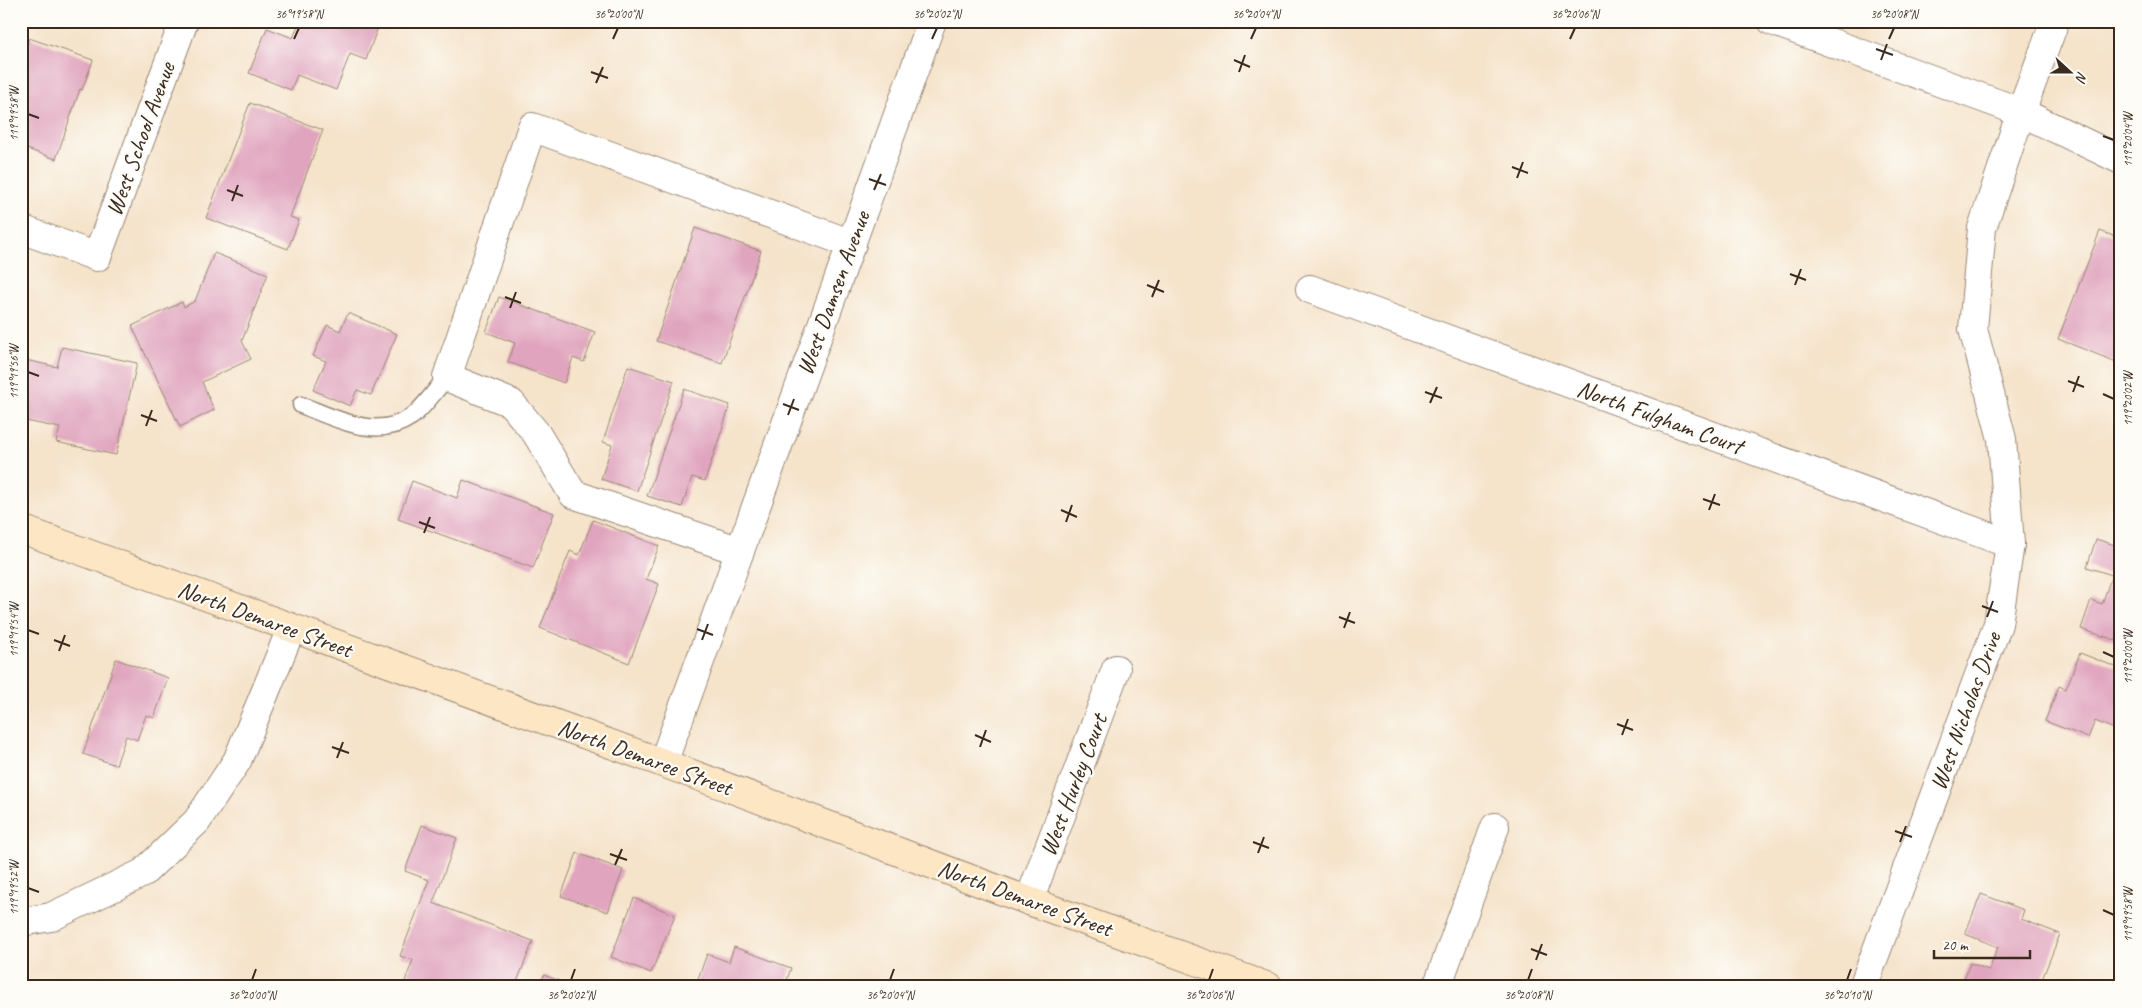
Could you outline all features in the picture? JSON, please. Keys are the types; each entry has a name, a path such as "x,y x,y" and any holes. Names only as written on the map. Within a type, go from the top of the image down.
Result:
{"main road":[{"name":"North Demaree Street","path":"21,529 663,763 1030,900 1242,984 1269,987"}],"street":[{"name":"West School Avenue","path":"21,229 97,257 184,21"},
{"name":"West Damsen Avenue","path":"663,763 932,21"},
{"path":"1772,21 2020,112 2121,160"},
{"name":"West Nicholas Drive","path":"1863,987 1998,624 2010,544 2002,439 1973,329 1982,228 2020,112 2055,21"},
{"path":"740,551 573,494 536,433 511,403 447,377 532,127 852,244"},
{"name":"North Fulgham Court","path":"1310,290 2010,544"},
{"path":"21,922 51,917 143,872 196,820 237,761 291,629"},
{"name":"West Hurley Court","path":"1030,900 1116,669"},
{"path":"1437,987 1495,827"}],"lane":[{"path":"301,405 354,425 384,429 411,417 447,377"}],"building":[{"path":"300,21 380,21 366,60 350,54 336,90 297,75 291,90 249,73 267,28 293,38"},
{"path":"29,38 93,60 82,90 80,89 56,159 21,147 21,60"},
{"path":"250,103 323,130 290,217 299,220 288,249 206,218"},
{"path":"695,228 761,251 722,363 656,341"},
{"path":"2100,231 2121,239 2121,359 2119,363 2058,339"},
{"path":"214,253 268,274 242,341 251,359 202,382 214,410 180,427 132,326 182,302 184,307 195,301"},
{"path":"499,297 595,332 584,362 573,358 564,383 508,362 515,343 486,332"},
{"path":"348,313 397,334 371,395 357,390 350,406 313,390 326,361 313,356 327,325 340,331"},
{"path":"62,347 137,363 116,455 56,442 60,428 21,420 21,359 57,367"},
{"path":"628,366 674,381 637,491 601,479 612,445 603,442"},
{"path":"684,389 730,405 705,481 692,477 682,507 647,496"},
{"path":"463,480 554,513 533,568 398,519 412,481 457,498"},
{"path":"593,520 659,546 646,579 659,584 629,663 540,628 570,551 579,555"},
{"path":"2096,539 2121,547 2121,642 2081,629 2091,600 2102,604 2112,575 2087,567"},
{"path":"2080,653 2121,669 2121,732 2095,721 2088,738 2045,721 2059,686 2066,689"},
{"path":"116,659 168,678 154,718 146,715 137,740 126,736 116,765 83,754"},
{"path":"422,825 457,838 433,903 533,941 515,987 411,987 404,984 413,960 400,956 429,880 405,871"},
{"path":"577,853 623,870 608,912 561,896"},
{"path":"1981,894 2024,910 2021,919 2060,934 2039,987 1961,987 1970,963 1989,970 1998,947 1965,934"},
{"path":"634,898 675,915 651,973 611,957"},
{"path":"734,947 791,968 786,983 796,987 695,987 707,954 729,962"},
{"path":"544,975 575,987 540,987"}]}
